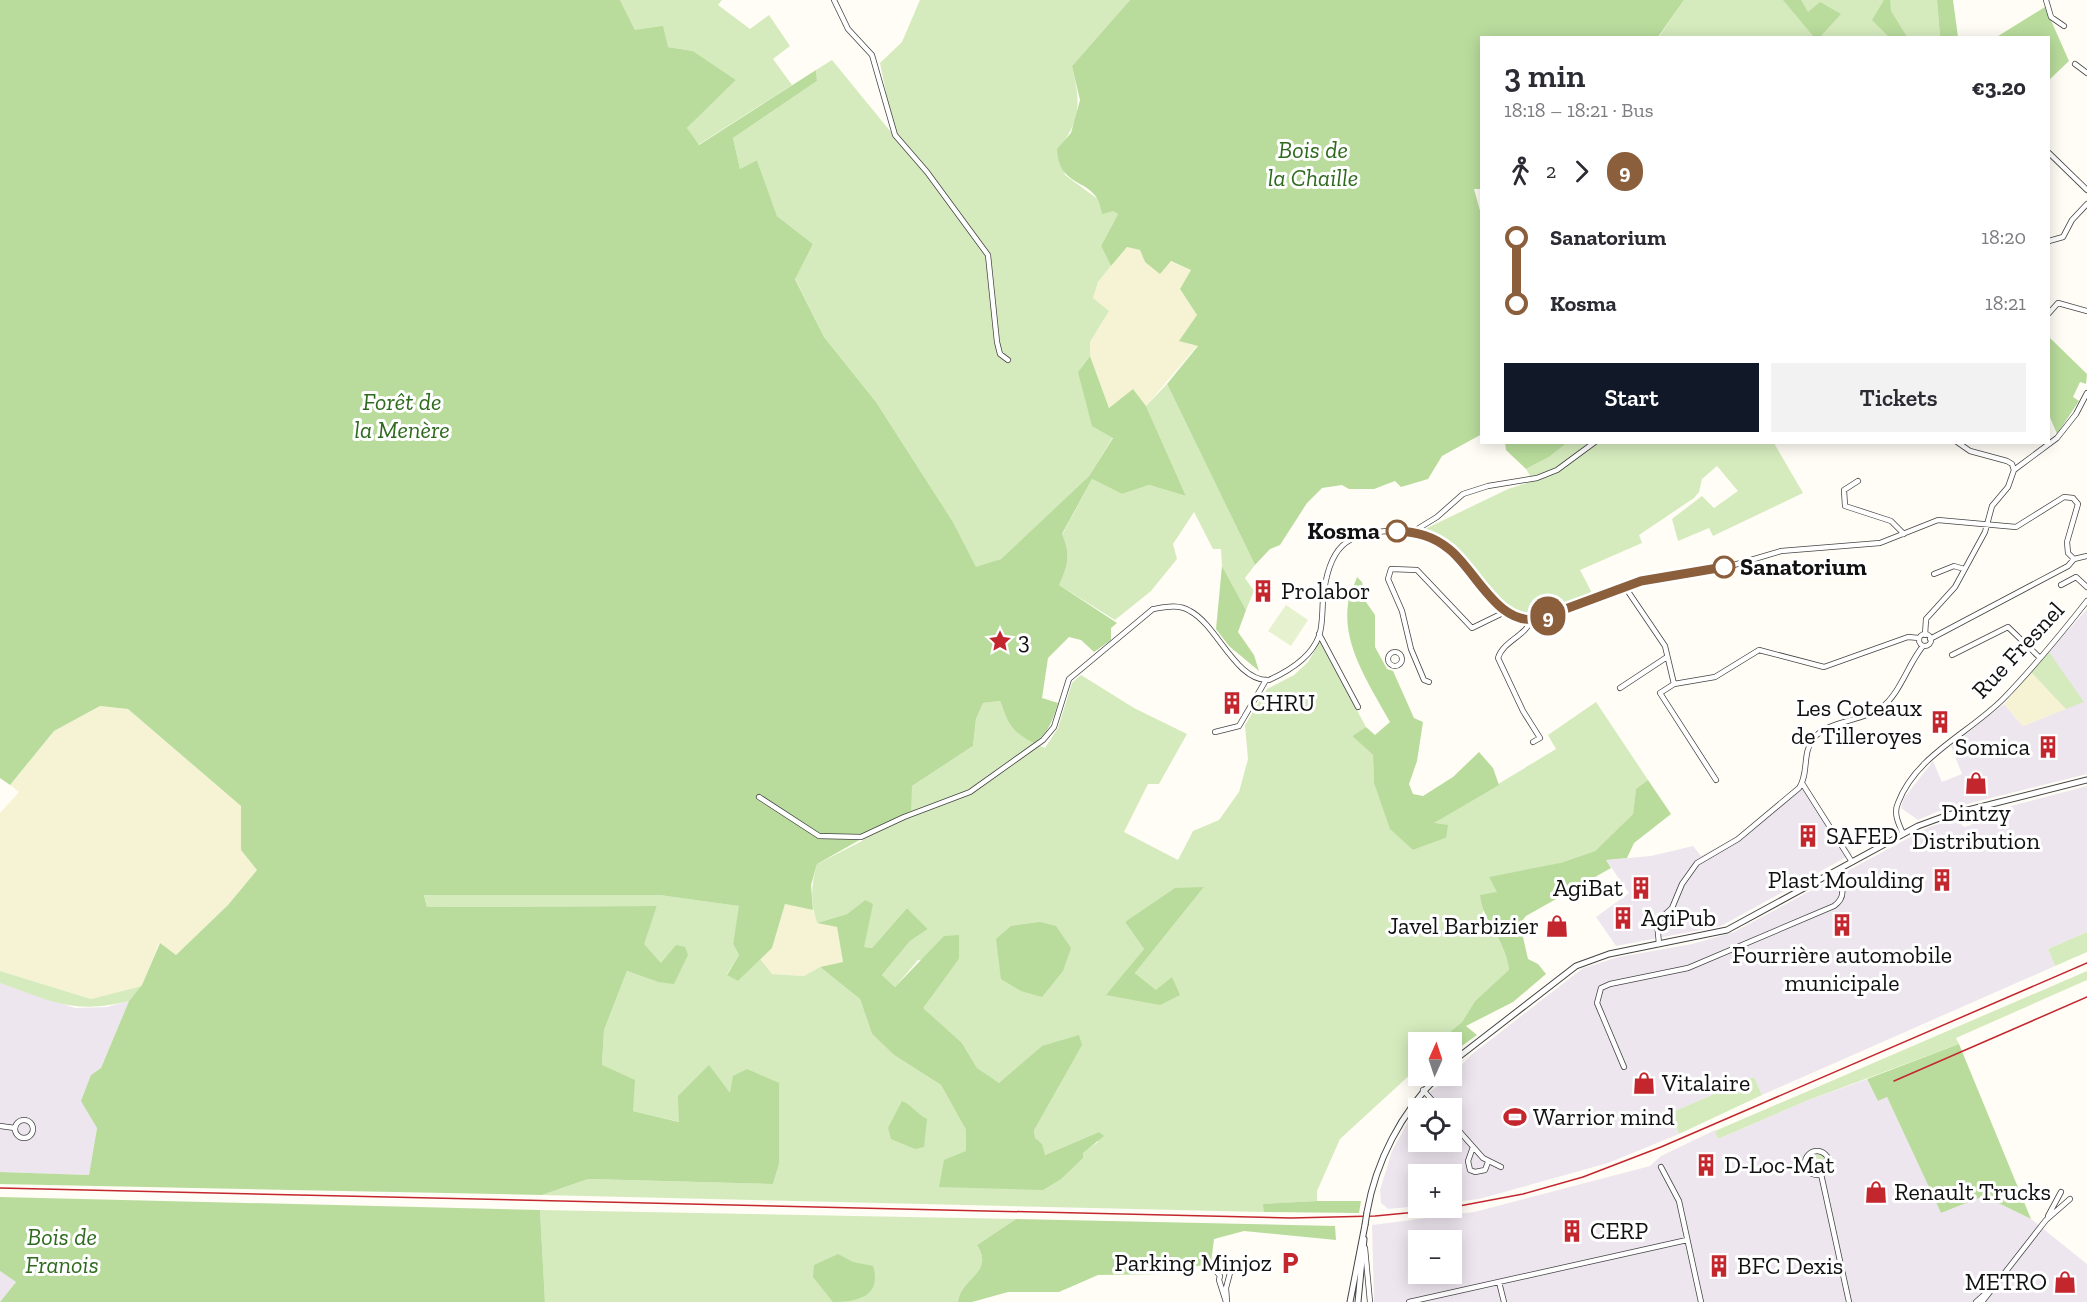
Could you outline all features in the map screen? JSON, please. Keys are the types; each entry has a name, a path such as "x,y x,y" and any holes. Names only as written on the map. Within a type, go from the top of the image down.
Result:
{"street":[{"path":"834,0 848,29 872,56 895,135 927,172 988,255 997,342 1000,354 1008,360"},
{"path":"2046,0 2051,17 2064,26"},
{"path":"2076,64 2087,73"},
{"path":"2050,154 2087,190"},
{"path":"2050,241 2063,237 2072,220 2087,204"},
{"path":"2050,312 2058,303 2087,311"},
{"path":"2050,443 2076,414 2087,393"},
{"path":"1417,532 1419,528 1437,517 1463,494 1488,486 1537,478 1557,470 1592,444"},
{"path":"1960,444 1970,451 2007,461 2012,464 2014,470"},
{"path":"1925,635 1926,619 1954,587 1985,532 1992,506 2008,487 2014,470 2049,444"},
{"path":"1858,481 1844,490 1845,506 1891,521 1904,534"},
{"path":"759,797 819,836 861,837 904,816 970,792 1043,740 1054,727 1069,680 1154,609 1171,606 1191,611 1248,674 1266,680 1283,674 1314,646 1319,634 1326,582 1340,545 1355,535 1371,531 1417,532 1436,540 1451,550 1507,611 1520,618 1532,619 1548,616 1651,578 1727,567 1781,551 1874,544 1938,520 2016,527 2060,498 2073,498 2077,508 2067,550 2074,558"},
{"path":"1659,944 1657,922 1672,908 1676,894 1691,871 1705,857 1738,839 1802,783 1807,751 1814,738 1824,730 1874,712 1885,704 1923,646 1929,644 1930,639 2068,566 2074,558 2087,556"},
{"path":"1934,574 1954,566 1964,569"},
{"path":"1428,682 1424,680 1411,649 1402,611 1388,579 1390,569 1417,570 1472,628 1507,611"},
{"path":"2061,585 2076,576 2087,587"},
{"path":"1624,587 1665,646 1674,684"},
{"name":"Rue Fresnel","path":"1903,834 1896,806 1920,770 1936,753 2004,698 2087,601"},
{"path":"1532,619 1529,626 1501,650 1498,658 1522,711 1540,738 1533,742"},
{"path":"1952,655 2008,627 2039,657"},
{"path":"1319,634 1358,707"},
{"path":"1925,635 1930,639"},
{"path":"1716,780 1660,693 1674,684 1715,677 1759,650 1824,667 1908,637 1919,638 1925,635"},
{"path":"1919,638 1923,646"},
{"path":"1401,655 1411,649"},
{"path":"1620,688 1667,657"},
{"path":"1215,732 1239,726 1246,719 1266,680"},
{"path":"1462,1054 1563,974 1609,954 1726,930 1903,834 1942,817 2087,780"},
{"path":"1802,783 1852,862"},
{"path":"1624,1066 1597,1003 1601,988 1610,984 1689,968 1834,906 1843,892 1834,872"},
{"path":"1350,1302 1374,1181 1384,1153 1427,1086"},
{"path":"1423,1090 1430,1098"},
{"path":"0,1126 15,1128"},
{"path":"1462,1134 1488,1162 1501,1167"},
{"path":"1473,1147 1468,1161 1470,1170 1480,1172 1485,1170 1488,1162"},
{"path":"1814,1151 1822,1151 1828,1157 1829,1165 1821,1174 1810,1173 1806,1167 1807,1156 1814,1151"},
{"path":"1660,1167 1679,1201 1701,1302"},
{"path":"1821,1174 1849,1302"},
{"path":"2046,1220 2061,1192"},
{"path":"1982,1302 2046,1220 2070,1198"},
{"path":"1358,1302 1365,1225"},
{"path":"1409,1302 1687,1240"},
{"path":"1364,1244 1370,1302"},
{"path":"1223,1262 1231,1267 1228,1275 1227,1302 1216,1268 1223,1262"},
{"path":"1220,1276 1228,1275"},
{"path":"1499,1282 1504,1302"},
{"path":"1976,1302 1996,1284"}],"shaded area":[{"path":"1127,247 1140,250 1145,262 1161,273 1170,261 1191,270 1180,289 1197,315 1188,344 1198,345 1146,406 1133,389 1109,408 1090,356 1090,342 1109,311 1093,298 1098,282"},
{"path":"2087,609 2087,774 1939,811 1918,820 1901,808 1904,798 1933,761 1942,782 1962,774 1951,746 2004,704 2023,726 2065,709 2031,672"},
{"path":"2031,672 2066,709 2023,726 2004,704"},
{"path":"100,706 128,709 241,806 241,850 257,870 228,905 176,955 159,943 142,986 91,999 0,971 0,813 19,792 10,785 54,731"},
{"path":"1805,785 1852,854 1721,926 1616,946 1596,917 1629,893 1606,860 1651,856 1693,846 1701,856 1733,839"},
{"path":"2087,786 2087,932 2048,949 2055,966 1762,1095 1754,1077 1670,1113 1679,1134 1608,1163 1479,1199 1462,1201 1462,1164 1408,1164 1408,1207 1388,1209 1381,1203 1380,1190 1392,1151 1408,1122 1408,1152 1462,1152 1462,1098 1426,1098 1430,1092 1438,1086 1462,1086 1462,1065 1471,1055 1583,968 1619,957 1692,944 1734,932 1929,827 1956,819 1964,827 1971,825 1973,815 1986,811 1991,816 1996,814 1995,809 2002,808 2003,811 2011,806"},
{"path":"785,904 813,910 817,923 837,927 843,962 820,967 804,976 771,974 760,959 772,948"},
{"path":"0,983 75,1008 107,1007 129,1001 101,1068 91,1075 97,1128 89,1175 0,1172"},
{"path":"1867,1079 1878,1101 1887,1097 1941,1213 1984,1196 2031,1219 2087,1264 2087,1302 1374,1302 1372,1225 1427,1218 1462,1218 1462,1214 1650,1166 1661,1156 1715,1130 1718,1139 1806,1101"},
{"path":"0,1271 16,1282 0,1302"}],"green space":[{"name":"Forêt de la Menère","path":"0,0 620,0 635,30 663,26 668,47 693,51 736,80 687,128 699,145 816,70 817,81 733,138 740,169 757,160 777,216 813,244 795,279 824,337 876,402 953,522 976,567 1001,559 1089,476 1113,438 1092,426 1078,372 1090,356 1109,408 1133,389 1146,406 1186,496 1149,485 1122,494 1092,479 1062,534 1067,548 1067,560 1059,585 1117,623 1111,628 1111,640 1094,652 1081,640 1069,637 1048,658 1042,698 1058,703 1047,730 1034,743 1020,735 1012,726 1000,701 983,703 976,719 973,746 912,786 911,811 817,864 811,885 813,910 785,904 772,948 738,981 727,975 739,955 733,944 739,906 659,895 424,895 427,907 657,906 644,944 661,963 676,945 685,947 688,955 674,984 658,982 627,971 604,1030 602,1065 635,1080 633,1111 679,1122 678,1096 709,1065 730,1093 733,1076 747,1069 779,1083 779,1164 773,1184 588,1179 542,1195 0,1184 0,1172 89,1175 97,1128 81,1101 91,1075 101,1068 129,1001 142,985 160,943 176,955 228,905 257,870 241,850 241,806 128,709 100,706 54,731 10,785 0,778"},
{"path":"620,0 722,0 718,5 750,29 769,15 790,46 773,59 792,85 698,145 687,128 736,80 693,51 668,47 635,30"},
{"path":"920,0 1130,0 1072,66 1078,99 1076,118 1060,147 1065,175 1118,214 1101,246 1111,266 1098,282 1093,298 1109,311 1090,342 1090,356 1078,372 1113,437 1089,476 1001,559 976,568 953,522 876,402 824,337 795,278 813,244 777,216 757,160 740,169 733,138 817,81 816,70 832,60 895,137 880,63 902,42"},
{"name":"Bois de la Chaille","path":"1130,0 1684,0 1659,36 1480,36 1480,189 1474,189 1480,211 1480,435 1442,456 1428,479 1401,487 1395,481 1374,489 1349,489 1342,485 1322,488 1307,503 1280,545 1270,549 1255,565 1167,384 1198,346 1179,341 1197,315 1180,289 1191,270 1171,261 1160,274 1145,262 1140,250 1127,247 1111,266 1101,246 1118,214 1113,211 1102,214 1099,202 1093,193 1068,175 1062,169 1059,161 1057,149 1071,133 1080,100 1072,66"},
{"path":"1684,0 1937,0 1940,36 1659,36"},
{"path":"1783,0 1801,0 1808,12 1820,2 1841,14 1821,36 1813,36"},
{"path":"1884,0 1890,0 1891,11 1906,36 1888,36 1872,20"},
{"path":"1937,0 1953,0 1958,36 1940,36"},
{"path":"2045,7 2069,61 2050,79 2050,36 1998,36"},
{"path":"2050,338 2087,374 2086,384 2080,382 2073,397 2079,401 2057,434 2050,417"},
{"path":"1167,384 1255,565 1245,578 1254,591 1246,610 1222,566 1221,549 1213,549 1194,512 1173,544 1177,559 1151,591 1115,620 1059,585 1067,560 1067,548 1062,535 1092,479 1122,494 1149,485 1186,496 1146,406"},
{"path":"1505,444 1566,444 1549,457 1526,469 1506,450"},
{"path":"1566,444 1775,444 1803,493 1713,536 1709,528 1678,541 1672,519 1702,496 1714,508 1738,491 1717,466 1702,479 1699,492 1694,498 1639,535 1642,543 1580,570 1593,595 1534,617 1509,610 1445,542 1425,529 1508,489 1533,481 1526,469 1549,457"},
{"path":"1222,566 1246,610 1238,632 1254,655 1259,671 1229,646 1216,629"},
{"path":"1357,577 1362,582 1366,602 1375,615 1375,647 1387,669 1393,671 1414,718 1423,722 1417,761 1409,784 1413,794 1423,796 1453,777 1479,752 1493,768 1499,785 1434,823 1448,825 1446,838 1413,850 1390,829 1374,783 1373,755 1352,736 1366,727 1375,735 1390,722 1360,666 1349,635 1348,604"},
{"path":"1286,605 1308,620 1291,646 1268,631"},
{"path":"1320,642 1366,727 1352,736 1373,755 1374,783 1413,850 1446,838 1432,824 1556,749 1548,735 1596,702 1648,780 1636,790 1633,814 1595,851 1560,863 1497,893 1482,913 1508,955 1509,971 1475,1001 1462,1022 1450,1032 1408,1032 1408,1077 1340,1139 1317,1191 1317,1201 1264,1204 1264,1212 542,1195 588,1179 773,1184 779,1164 778,1140 730,1093 680,1122 633,1111 602,1065 604,1030 627,971 658,982 661,963 643,944 657,906 427,907 424,894 659,895 740,906 733,944 739,955 727,974 738,981 760,959 772,974 804,976 820,967 860,999 872,1034 894,1055 941,1085 966,1130 966,1151 939,1187 1082,1153 1098,1142 1099,1132 1045,1155 1035,1138 1042,1046 999,1084 977,1068 962,1043 922,1008 959,959 918,960 895,987 882,975 910,941 928,929 907,908 872,948 863,947 865,900 847,914 817,923 812,893 817,864 862,841 912,786 973,746 976,719 983,703 1000,701 1016,730 1045,748 1058,728 1072,683 1081,675 1134,708 1187,734 1159,784 1148,784 1124,832 1178,860 1193,831 1219,820 1239,792 1248,759 1245,725 1267,689 1294,675 1308,662","holes":["1204,887 1135,973 1156,990 1107,995 1144,949 1125,922"]},
{"path":"2049,652 2084,702 2066,709 2031,672"},
{"path":"1648,780 1671,814 1634,843 1627,858 1606,860 1611,868 1526,916 1516,928 1523,937 1528,959 1538,964 1546,974 1513,1002 1466,1026 1477,1035 1462,1046 1462,1032 1450,1032 1462,1022 1475,1001 1509,970 1504,950 1482,906 1480,895 1497,892 1489,877 1560,863 1595,851 1633,814 1636,789"},
{"path":"1204,887 1135,973 1156,990 1172,977 1180,995 1160,1005 1106,995 1144,949 1125,922 1175,888"},
{"path":"865,900 873,904 864,947 872,948 907,908 928,929 910,941 882,975 895,987 944,936 959,935 959,959 923,1008 962,1043 977,1068 999,1083 1042,1046 1079,1035 1082,1045 1034,1130 1035,1138 1042,1144 1045,1155 1099,1132 1104,1136 1083,1153 1083,1158 1061,1179 1043,1190 939,1187 944,1160 966,1151 966,1130 941,1085 894,1055 872,1034 860,999 820,967 843,962 837,927 817,923 847,914"},
{"path":"1040,922 1056,926 1071,948 1063,971 1042,997 1021,991 1001,979 996,939 1011,926"},
{"path":"2087,932 2087,952 2055,966 2048,949"},
{"path":"0,971 91,999 142,986 129,1001 93,1007 77,1006 49,1000 0,983"},
{"path":"2087,971 2087,980 1956,1038 1959,1044 1806,1101 1718,1139 1715,1131"},
{"path":"1959,1044 2031,1219 1984,1196 1941,1213 1887,1097 1878,1101 1867,1079"},
{"path":"1754,1077 1762,1095 1679,1134 1670,1113"},
{"path":"902,1101 927,1119 924,1147 915,1149 891,1139 888,1128"},
{"path":"1817,1154 1823,1157 1826,1163 1823,1169 1817,1172 1811,1169 1808,1163 1811,1157"},
{"name":"Bois de Franois","path":"0,1197 540,1210 545,1302 0,1302 16,1282 0,1271"},
{"path":"1361,1201 1359,1213 1264,1212 1263,1204"},
{"path":"540,1210 1016,1219 977,1245 982,1262 980,1269 965,1286 958,1302 545,1302"},
{"path":"1016,1219 1335,1226 1336,1240 1244,1231 1214,1239 1211,1263 1163,1274 1098,1275 1059,1292 1008,1292 972,1302 958,1302 965,1286 980,1269 981,1254 977,1245"},
{"path":"838,1254 853,1262 873,1266 874,1284 871,1291 859,1299 833,1302 813,1277 814,1265"}],"railway":[{"path":"0,1188 1291,1218 1375,1216 1438,1210 1523,1194 1583,1177 1661,1147 2087,963"},
{"path":"1894,1081 2087,997"}],"bus line":[{"name":"9","path":"1397,531 1417,532 1436,540 1451,550 1497,603 1514,615 1526,619 1541,618 1651,578 1724,567"}],"place":[{"name":"Kosma","path":"1397,531"},
{"name":"Sanatorium","path":"1724,567"},
{"name":"Prolabor","path":"1263,591"},
{"name":"3","path":"1000,641"},
{"name":"CHRU","path":"1232,703"},
{"name":"Les Coteaux de Tilleroyes","path":"1940,722"},
{"name":"Somica","path":"2048,747"},
{"name":"Dintzy Distribution","path":"1976,783"},
{"name":"SAFED","path":"1808,836"},
{"name":"Plast Moulding","path":"1942,880"},
{"name":"AgiBat","path":"1641,888"},
{"name":"AgiPub","path":"1623,918"},
{"name":"Fourrière automobile municipale","path":"1842,925"},
{"name":"Javel Barbizier","path":"1557,926"},
{"name":"Vitalaire","path":"1644,1083"},
{"name":"Warrior mind","path":"1515,1117"},
{"name":"D-Loc-Mat","path":"1706,1165"},
{"name":"Renault Trucks","path":"1876,1192"},
{"name":"CERP","path":"1572,1231"},
{"name":"Parking Minjoz","path":"1290,1263"},
{"name":"BFC Dexis","path":"1719,1266"},
{"name":"METRO","path":"2065,1282"}]}
